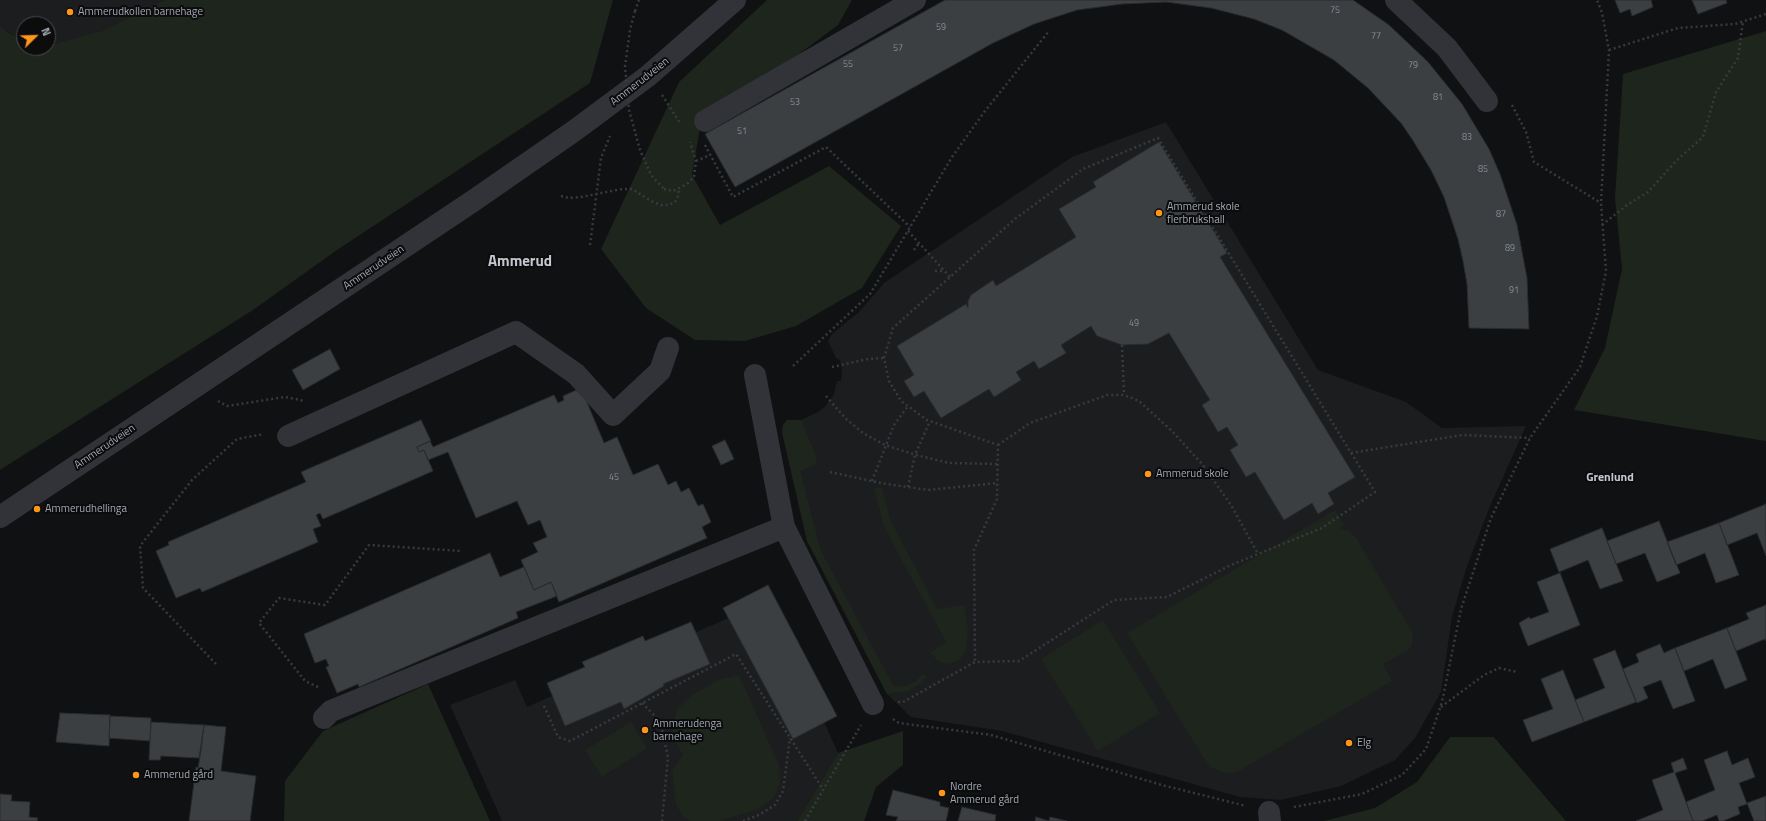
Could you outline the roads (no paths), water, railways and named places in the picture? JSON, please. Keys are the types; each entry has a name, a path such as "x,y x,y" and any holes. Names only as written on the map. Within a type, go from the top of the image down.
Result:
{"street":[{"name":"Ammerudveien","path":"0,517 474,201 574,132 648,76 735,0"},
{"path":"705,121 915,0"},
{"path":"1396,0 1447,48 1487,101"},
{"path":"288,436 516,332 576,374 613,415 660,371 668,348"},
{"path":"755,375 784,527 873,704"},
{"path":"324,718 331,712 784,527"}],"place":[{"name":"Ammerudkollen barnehage","path":"70,12"},
{"name":"Ammerud skole flerbrukshall","path":"1159,213"},
{"name":"Ammerud skole","path":"1148,474"},
{"name":"Ammerudhellinga","path":"37,509"},
{"name":"Ammerudenga barnehage","path":"645,730"},
{"name":"Elg","path":"1349,743"},
{"name":"Ammerud gård","path":"136,775"},
{"name":"Nordre Ammerud gård","path":"942,793"}],"district":[{"name":"Ammerud","path":"520,262"},
{"name":"Grenlund","path":"1610,478"}]}
